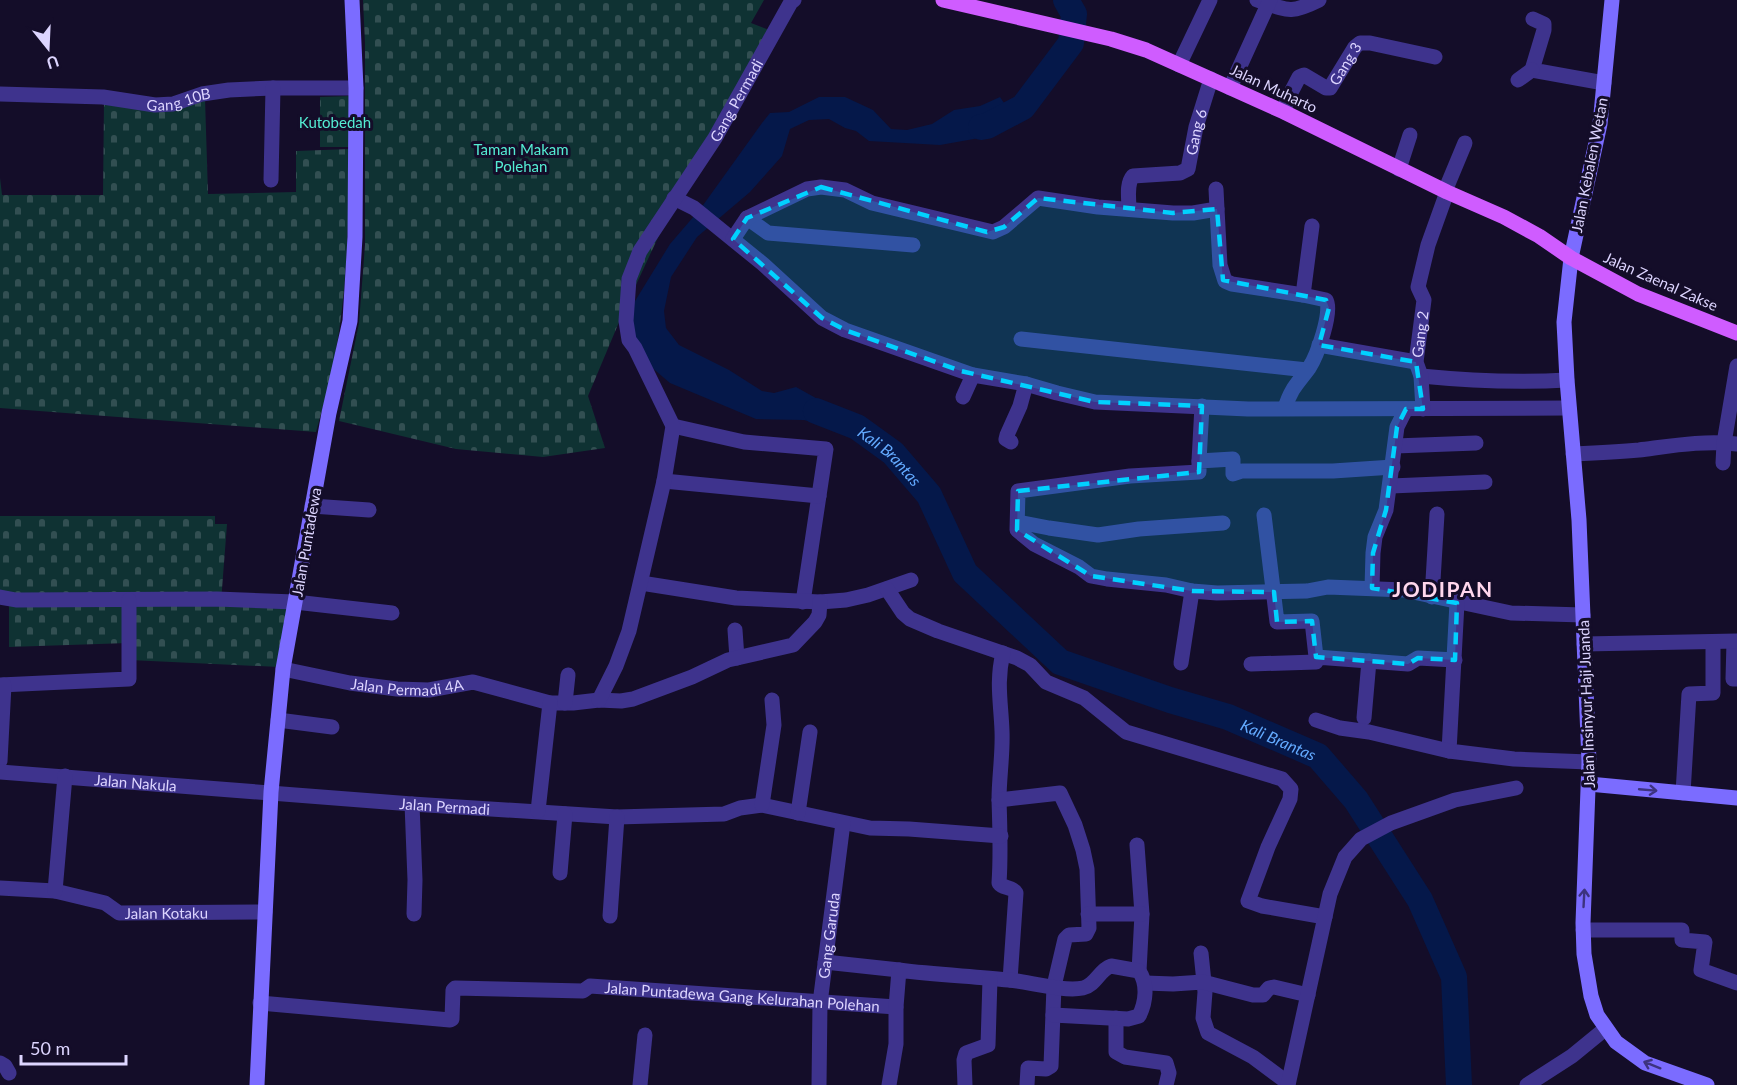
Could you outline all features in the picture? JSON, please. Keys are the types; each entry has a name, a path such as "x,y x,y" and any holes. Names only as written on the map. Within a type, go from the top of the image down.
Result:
{"main road":[{"name":"Jalan Muharto","path":"944,0 1112,39 1146,50 1284,112 1446,192 1504,217 1539,236 1571,258"},
{"name":"Jalan Zaenal Zakse","path":"1571,258 1638,294 1737,333"}],"street":[{"name":"Jalan Puntadewa","path":"257,1085 271,792 283,669 329,413 350,321 355,237 356,88 352,0"},
{"name":"Gang Permadi","path":"673,426 629,340 626,321 629,279 640,251 715,138 729,109 794,0"},
{"path":"1179,65 1210,0"},
{"path":"1230,88 1265,1 1291,11 1319,0"},
{"name":"Jalan Kebalen Wetan","path":"1571,258 1600,124 1612,0"},
{"path":"1518,80 1532,70 1544,30 1544,24 1533,19"},
{"name":"Gang 3","path":"1284,112 1287,100 1299,76 1304,75 1330,88 1355,46 1360,43 1370,43 1435,57"},
{"path":"1532,70 1604,83"},
{"name":"Gang 6","path":"1129,209 1129,185 1133,176 1180,173 1188,169 1196,127 1211,79"},
{"name":"Gang 10B","path":"0,94 103,97 154,105 173,104 202,94 273,88 356,88"},
{"path":"271,180 273,88"},
{"path":"1399,169 1410,135"},
{"name":"Gang 2","path":"1423,410 1418,369 1424,300 1418,287 1428,245 1465,143"},
{"path":"733,239 747,218 807,189 821,187 845,190 872,203 987,232 997,231 1004,227 1038,198 1098,207 1193,213 1216,209"},
{"path":"1216,189 1220,265 1225,281 1326,300 1329,304 1319,345 1307,370 1293,387 1285,408"},
{"path":"674,198 694,208 764,264 822,318 846,330 973,375 1026,384 1095,402 1423,410 1569,408"},
{"path":"747,218 768,232 913,245"},
{"path":"1303,296 1312,226"},
{"name":"Jalan Insinyur Haji Juanda","path":"1571,258 1564,322 1579,520 1589,762 1583,930 1591,996 1597,1015 1605,1029 1622,1048 1645,1063 1707,1085"},
{"path":"1021,339 1307,370"},
{"path":"1319,345 1418,369 1517,383 1567,380"},
{"path":"1723,463 1731,443 1737,366"},
{"path":"963,397 973,375"},
{"path":"1011,442 1006,439 1007,435 1020,406 1026,384"},
{"path":"1202,406 1199,472 1130,476 1018,491 1017,530 1035,544 1079,567 1091,576 1166,585 1192,591 1274,592 1307,591 1328,587 1404,590 1511,613 1583,615"},
{"path":"1372,588 1375,537 1386,510 1397,427 1406,409"},
{"path":"599,700 616,666 629,631 673,426 744,442 826,449 803,602"},
{"path":"1395,446 1476,443"},
{"path":"1573,454 1638,450 1671,445 1731,443"},
{"path":"1199,461 1233,459 1233,474 1242,471 1323,471 1393,466"},
{"path":"663,481 819,496"},
{"path":"1390,486 1485,482"},
{"path":"312,506 369,510"},
{"path":"1432,597 1437,514"},
{"path":"1251,664 1316,662 1312,621 1277,622 1264,515"},
{"path":"1018,522 1098,535 1139,529 1223,523"},
{"path":"640,583 736,598 820,602 846,600 887,590 911,580"},
{"path":"887,590 910,619 1030,665 1046,682 1084,698 1126,732 1282,779 1291,789 1290,799 1268,847 1248,901 1262,906 1324,917"},
{"path":"1181,663 1192,591"},
{"path":"0,597 16,600 217,599 295,602 392,613"},
{"path":"0,760 2,685 129,679 129,600"},
{"name":"Jalan Permadi 4A","path":"283,669 350,683 396,689 429,690 473,682 557,703 621,701 633,699 737,658 793,645 815,622 819,615 820,602"},
{"path":"1449,751 1457,603"},
{"path":"735,630 737,658"},
{"path":"1683,793 1689,694 1713,693 1713,642"},
{"path":"1584,644 1735,642 1733,679 1737,680"},
{"path":"1003,653 998,671 1002,731 999,883 1012,889 1017,898 1010,980"},
{"path":"1316,657 1408,664 1418,658 1455,660"},
{"path":"1364,718 1369,661"},
{"path":"538,811 557,703 568,675"},
{"path":"772,700 774,725 762,805 870,828 1001,836"},
{"path":"278,720 332,727"},
{"path":"1316,720 1340,728 1369,732 1449,751 1514,759 1589,762"},
{"path":"798,813 810,732"},
{"name":"Jalan Nakula","path":"0,772 271,792"},
{"path":"55,891 65,776"},
{"path":"1589,784 1737,798"},
{"path":"1201,953 1205,992 1203,1018 1208,1033 1253,1057 1288,1084 1324,917 1340,864 1345,856 1361,839 1391,823 1455,800 1516,788"},
{"name":"Jalan Permadi","path":"271,792 616,817 724,814 740,808 762,805"},
{"path":"999,800 1057,793 1063,796 1076,825 1087,869 1089,928 1086,934 1066,937 1054,986 1051,1066 1046,1069 1028,1068 1027,1085"},
{"path":"412,804 414,914"},
{"path":"560,873 565,814"},
{"path":"610,916 616,817"},
{"name":"Gang Garuda","path":"819,1085 820,1003 843,823"},
{"path":"1053,1015 1128,1019 1139,1016 1142,1011 1142,914 1137,845"},
{"name":"Jalan Kotaku","path":"0,888 55,891 105,903 119,914 266,912"},
{"path":"1088,914 1142,914"},
{"path":"1583,930 1682,930 1682,940 1705,942 1701,969 1737,983"},
{"path":"825,962 1083,988 1090,985 1106,968 1111,966 1142,977 1173,984 1203,982 1253,995 1263,995 1269,988 1274,987 1308,995"},
{"path":"889,1085 896,1044 899,970"},
{"path":"965,1085 966,1053 988,1045 990,979"},
{"name":"Jalan Puntadewa Gang Kelurahan Polehan","path":"260,1002 450,1020 455,988 584,991 589,986 594,986 896,1007"},
{"path":"1116,1018 1116,1052 1119,1055 1166,1063 1168,1073 1166,1085"},
{"path":"1527,1085 1554,1069 1605,1029"},
{"path":"640,1085 645,1035"}],"highlighted area":[{"path":"821,187 987,232 1004,227 1038,198 1173,213 1217,209 1223,280 1326,300 1329,308 1319,345 1416,362 1423,409 1406,409 1397,427 1386,510 1373,553 1372,588 1457,603 1455,660 1418,658 1408,664 1316,657 1312,621 1277,622 1274,592 1192,591 1091,576 1017,530 1018,491 1199,472 1202,406 1095,402 961,371 845,330 822,318 733,239 747,218"}],"green space":[{"name":"Taman Makam Polehan","path":"363,0 764,0 751,23 777,33 687,175 622,315 588,396 605,448 543,457 456,449 339,421 359,323 365,245"},
{"name":"Kutobedah","path":"350,96 351,147 320,147 320,97"},
{"path":"205,99 208,194 296,192 296,151 350,149 342,311 331,373 316,432 0,408 0,178 2,195 103,195 104,102"},
{"path":"0,516 215,516 215,524 227,524 221,602 288,605 279,667 130,660 128,643 9,647 9,595 0,594"}],"water":[{"path":"819,97 845,97 873,110 891,129 907,130 932,124 954,110 980,106 1000,97 1018,124 985,137 940,145 869,141 856,131 829,119 809,120 790,129 782,156 750,192 697,237 671,277 664,311 666,328 679,345 729,370 762,391 774,393 796,387 850,417 846,431 804,420 756,419 670,383 643,360 633,339 632,306 670,244 701,208 762,123 770,113 789,112"}],"waterway":[{"name":"Kali Brantas","path":"981,127 1023,107 1071,43 1074,14 1066,0"},
{"name":"Kali Brantas","path":"816,411 857,427 893,453 929,495 965,573 1060,662 1170,700 1228,717 1318,756 1356,800 1420,900 1454,977 1459,1085"}],"district":[{"name":"JODIPAN","path":"1443,588"}]}
